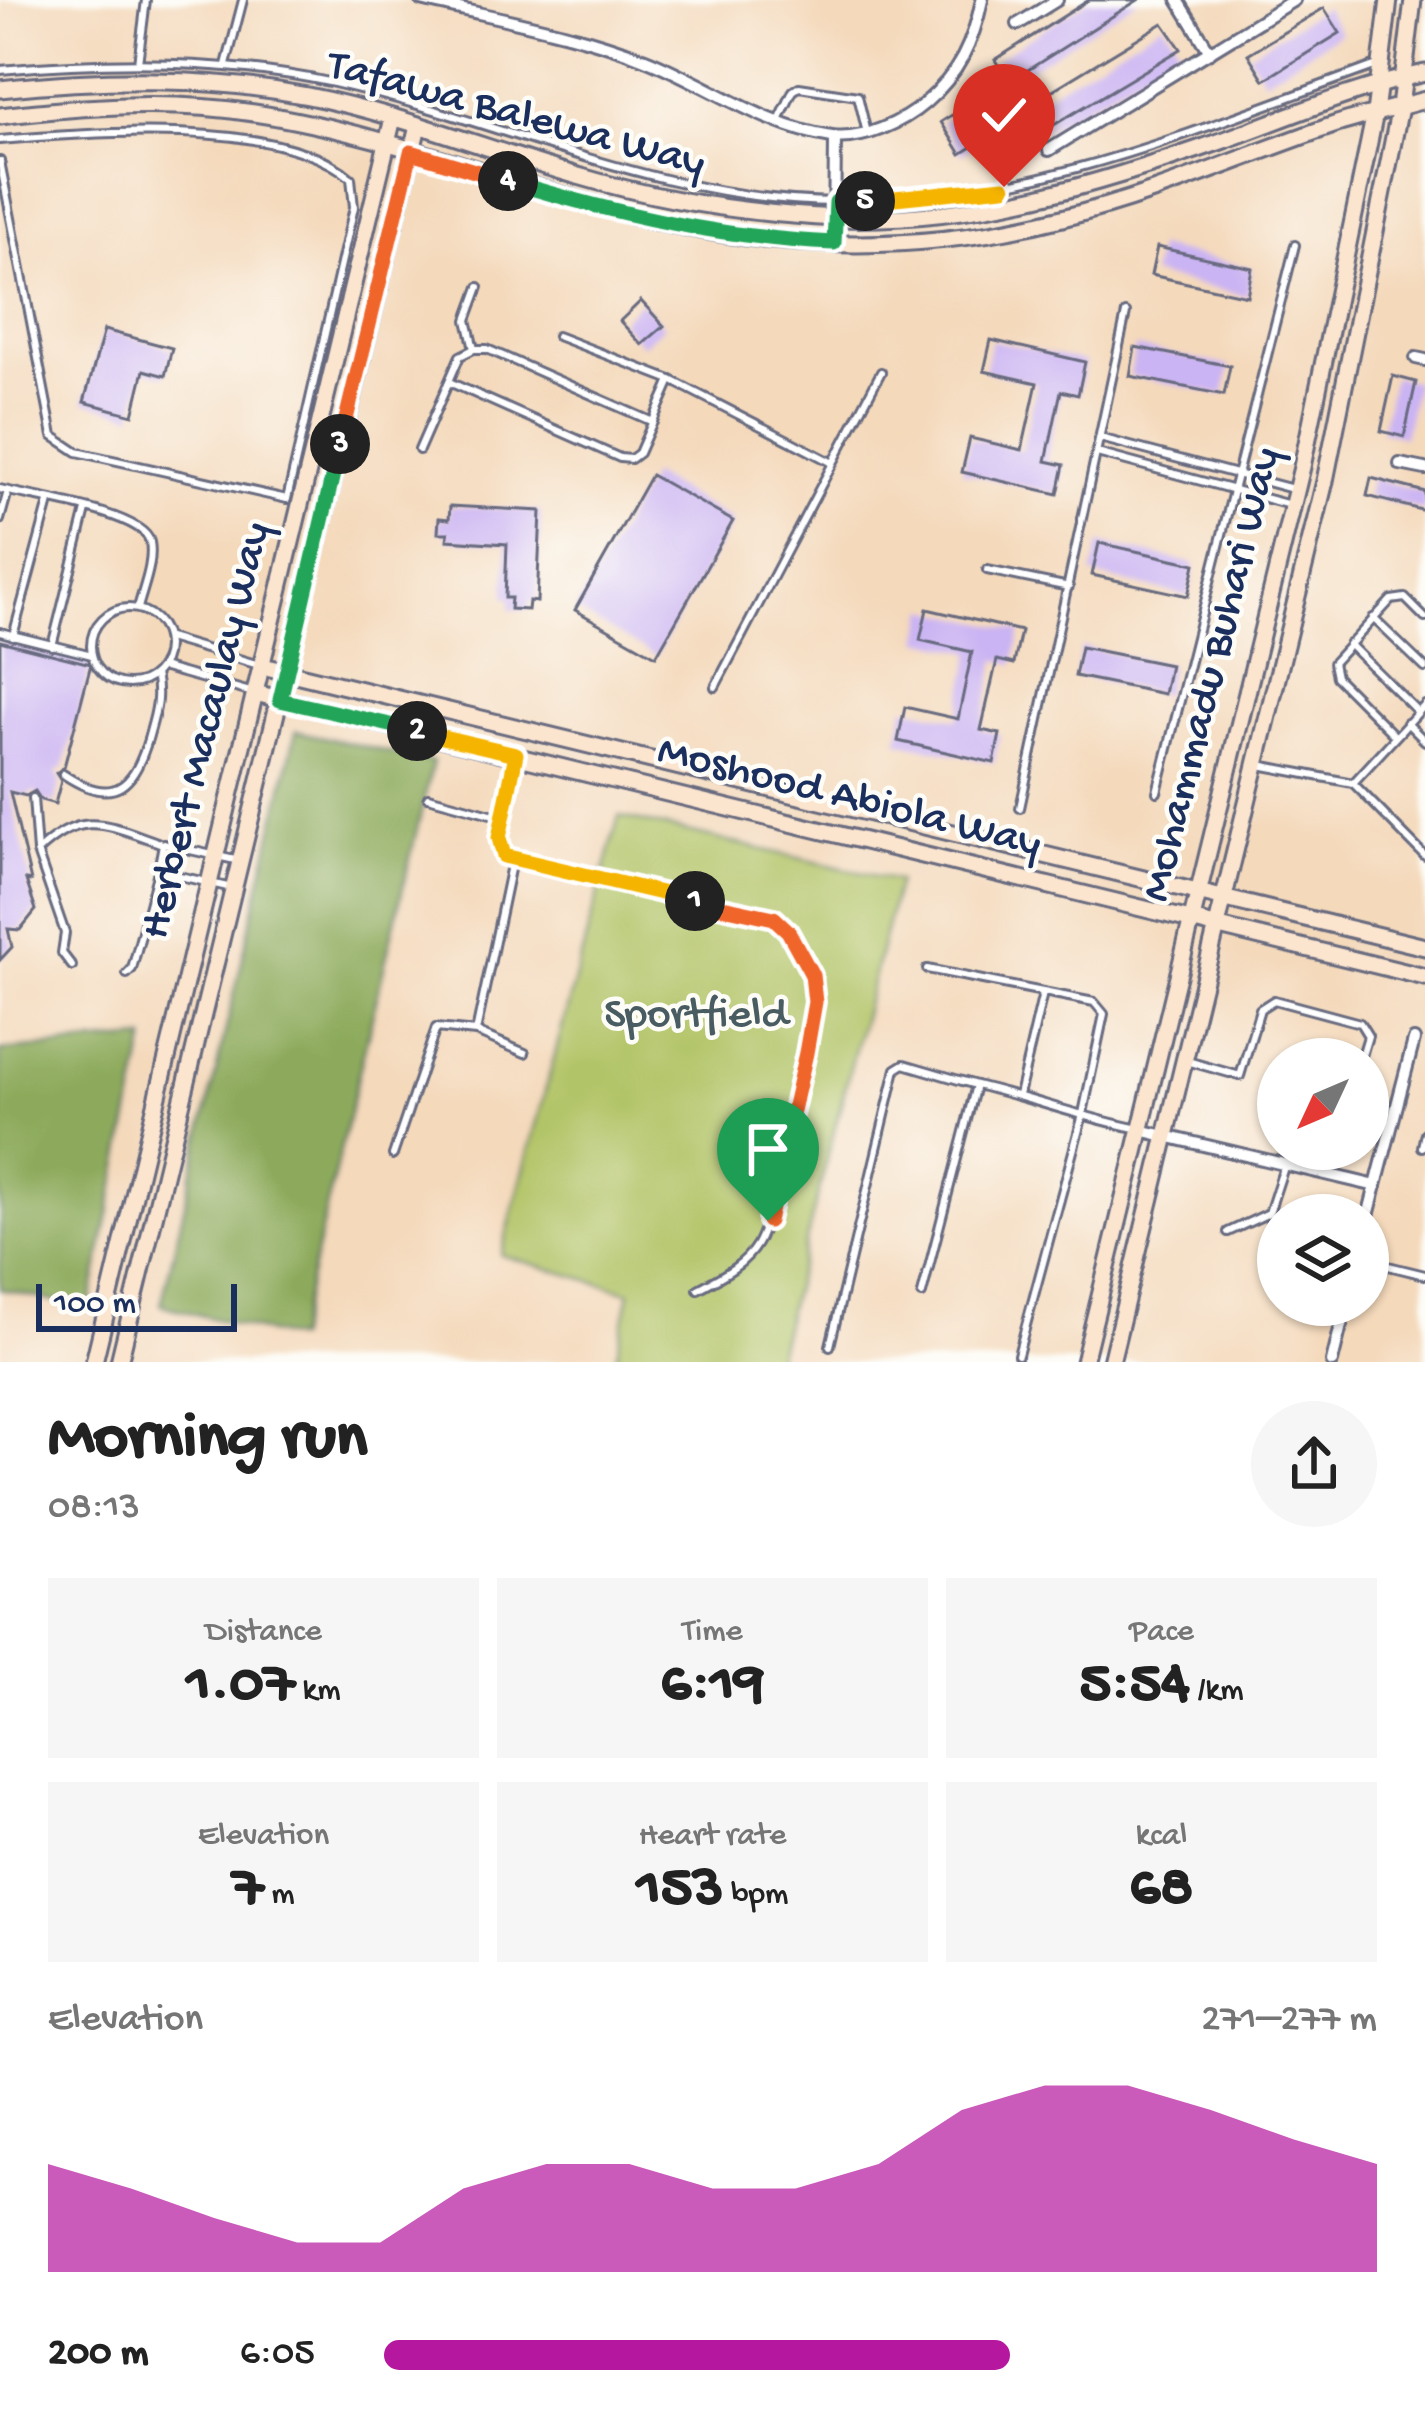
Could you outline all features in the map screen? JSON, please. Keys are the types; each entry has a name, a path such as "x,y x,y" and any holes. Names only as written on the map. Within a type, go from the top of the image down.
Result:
{"main road":[{"name":"Mohammadu Buhari Way","path":"1084,1362 1295,498 1375,113 1389,0"},
{"name":"Mohammadu Buhari Way","path":"1111,1362 1325,481 1400,107 1413,0"},
{"name":"Tafawa Balewa Way","path":"0,89 170,79 308,96 582,178 721,209 959,212 1052,196 1119,177 1379,82 1425,73"},
{"name":"Tafawa Balewa Way","path":"0,116 74,107 203,107 276,117 696,231 834,243 930,240 1062,219 1425,100"},
{"name":"Herbert Macaulay Way","path":"94,1362 262,666 294,501 393,118"},
{"name":"Herbert Macaulay Way","path":"119,1362 418,126"},
{"name":"Moshood Abiola Way","path":"262,666 1425,946"},
{"name":"Moshood Abiola Way","path":"255,693 1425,977"},
{"path":"712,802 718,777"}],"street":[{"path":"423,0 644,59 779,121 835,138 867,133 911,115 954,75 968,51 982,0"},
{"path":"1018,23 1057,0"},
{"path":"1178,0 1210,52"},
{"path":"1049,150 1294,0"},
{"path":"834,243 835,138"},
{"path":"1400,464 1425,469"},
{"path":"1374,1194 1414,1040"},
{"path":"1140,1130 1257,1157"},
{"path":"1311,1170 1376,1186"},
{"path":"1332,1362 1341,1326"}],"lane":[{"path":"138,63 146,0"},
{"path":"226,65 243,0"},
{"path":"0,70 86,62 226,65 334,83 662,179 835,210 1046,178 1119,159 1382,64"},
{"path":"779,121 799,88 858,96 867,133"},
{"path":"0,140 127,132 223,138 290,146 320,157 352,178 354,207 294,501 77,452 53,436 0,161"},
{"path":"0,223 11,220"},
{"path":"1157,792 1294,245"},
{"path":"474,349 467,320 479,287"},
{"path":"1020,808 1126,313"},
{"path":"556,336 671,380 832,462"},
{"path":"419,450 460,356 474,349 488,349 653,422"},
{"path":"715,687 880,372"},
{"path":"449,382 620,458 631,458 639,453 671,380"},
{"path":"1100,438 1237,474 1295,498"},
{"path":"1097,453 1233,489 1295,498"},
{"path":"0,520 4,490 134,523 148,537 150,561 138,608"},
{"path":"13,636 50,502"},
{"path":"52,646 86,510"},
{"path":"987,570 1069,587"},
{"path":"1395,736 1336,677 1333,663 1398,597 1425,618"},
{"path":"63,774 93,791 120,788 142,762 158,700 158,671 166,638 156,619 138,608 118,609 101,619 92,636 92,655 101,672 118,682 137,683 158,671 255,693"},
{"path":"1373,618 1425,668"},
{"path":"0,632 92,655"},
{"path":"166,638 262,666"},
{"path":"1349,644 1422,708 1352,783"},
{"path":"1407,723 1425,741"},
{"path":"516,754 502,817 501,850 512,860 774,918 788,931 812,975 815,1002 806,1053 768,1221 755,1248 734,1269 698,1289"},
{"path":"1256,765 1352,783 1425,856"},
{"path":"428,797 502,817"},
{"path":"33,798 38,852 65,933 62,953 71,967"},
{"path":"38,852 59,831 80,822 98,822 164,844 239,861"},
{"path":"127,974 164,844"},
{"path":"476,1032 512,860"},
{"path":"158,871 232,888"},
{"path":"927,969 1094,1003 1104,1014 1082,1118 1018,1355"},
{"path":"1018,1095 1043,993"},
{"path":"1183,1060 1240,1076 1260,1009 1274,1000 1360,1023 1367,1038"},
{"path":"394,1154 436,1028 476,1032 525,1053"},
{"path":"830,1346 896,1070 904,1064 1082,1118 1140,1130"},
{"path":"922,1294 976,1084"},
{"path":"1422,1147 1425,1133"},
{"path":"1228,1232 1269,1213 1284,1170"},
{"path":"1389,1267 1425,1275"}],"green space":[{"path":"296,731 433,762 295,1340 161,1305"},
{"name":"Sportfield","path":"619,816 898,881 775,1362 615,1362 630,1292 501,1255"},
{"path":"146,1039 89,1310 0,1289 0,1051"}],"building":[{"path":"1089,0 1138,0 1009,82 995,60"},
{"path":"1324,8 1340,33 1264,80 1248,54"},
{"path":"1163,23 1181,49 1027,141 1010,116"},
{"path":"981,97 1001,129 961,154 941,122"},
{"path":"1157,247 1252,268 1247,296 1151,275"},
{"path":"641,301 664,326 642,345 620,321"},
{"path":"104,330 172,348 165,376 144,370 133,415 84,402"},
{"path":"991,340 1085,362 1078,395 1061,391 1046,461 1064,465 1058,494 962,472 970,438 1022,450 1037,383 984,371"},
{"path":"1135,347 1230,366 1224,395 1130,376"},
{"path":"1393,376 1416,382 1404,437 1381,431"},
{"path":"651,475 733,521 656,656 575,610"},
{"path":"1371,478 1425,492 1425,511 1367,496"},
{"path":"450,506 541,511 537,602 529,601 528,610 510,609 511,598 505,598 507,544 447,540 448,533 438,533 439,518 449,519"},
{"path":"1099,543 1195,564 1188,596 1092,575"},
{"path":"927,609 1021,631 1014,664 997,660 981,730 1000,734 994,763 898,741 905,707 958,719 972,652 920,640"},
{"path":"0,641 91,664 64,767 56,773 61,781 55,804 41,800 35,791 26,796 10,792 36,910 20,930 8,929 12,947 0,960"},
{"path":"1081,647 1170,665 1164,694 1075,676"}],"route":[{"path":"768,1221 815,1002 812,975 788,931 774,918 512,860 504,856 499,838 516,754 280,700 411,152 640,218 696,231 776,240 834,243 836,202 903,200 1004,187"}]}
